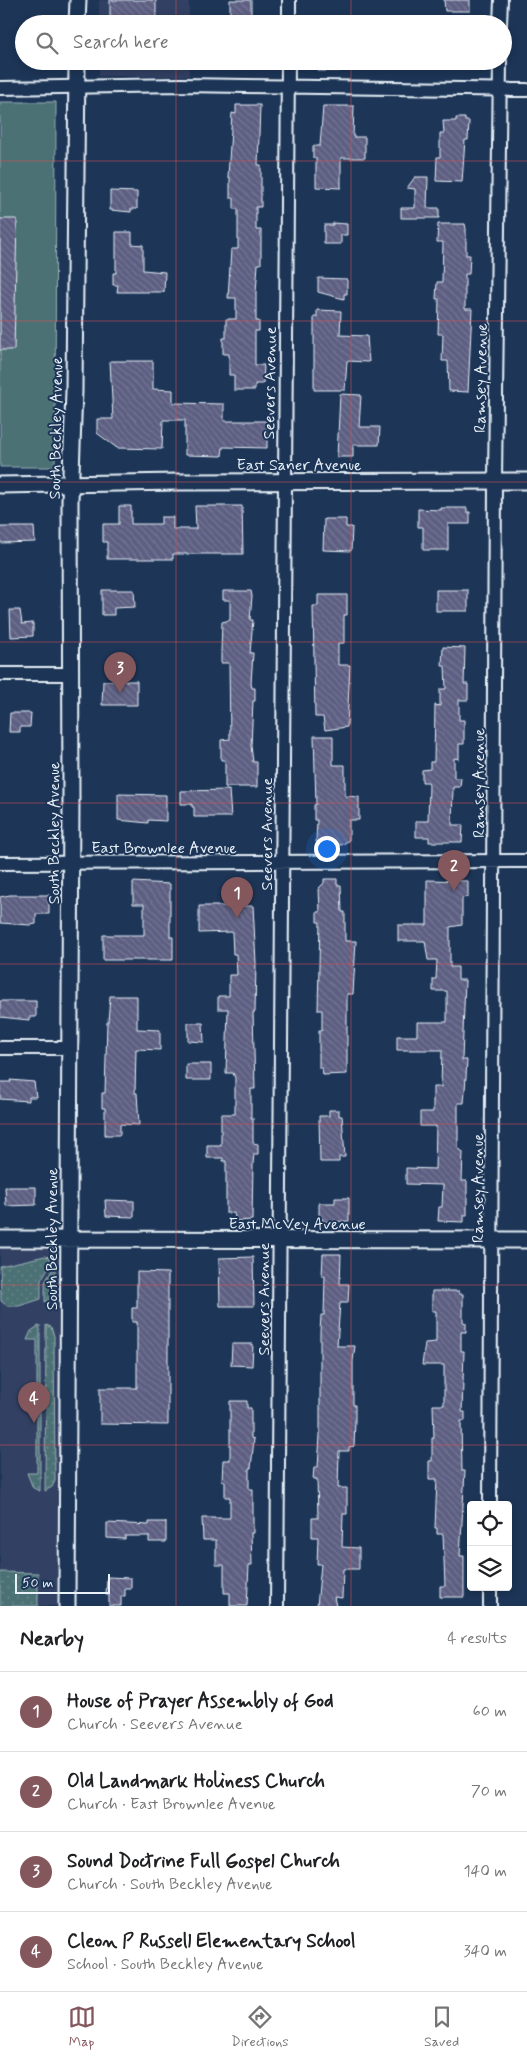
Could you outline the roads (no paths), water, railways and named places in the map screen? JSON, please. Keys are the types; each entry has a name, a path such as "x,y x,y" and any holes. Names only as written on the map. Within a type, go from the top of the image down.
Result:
{"street":[{"path":"77,15 78,0"},
{"path":"289,0 289,15"},
{"path":"500,15 501,0"},
{"name":"South Beckley Avenue","path":"67,1606 71,484 77,70"},
{"name":"Seevers Avenue","path":"277,1606 288,70"},
{"name":"Ramsey Avenue","path":"490,1501 500,70"},
{"path":"0,88 77,86 527,90"},
{"name":"East Saner Avenue","path":"0,485 527,481"},
{"path":"0,674 71,674"},
{"name":"East Brownlee Avenue","path":"0,863 527,861"},
{"path":"0,1048 69,1048"},
{"name":"East McVey Avenue","path":"0,1239 68,1241 527,1240"},
{"path":"490,1591 490,1606"}],"place":[{"name":"Sound Doctrine Full Gospel Church","path":"120,693"},
{"name":"Old Landmark Holiness Church","path":"454,891"},
{"name":"House of Prayer Assembly of God","path":"237,918"},
{"name":"Cleon P Russell Elementary School","path":"34,1423"}]}
